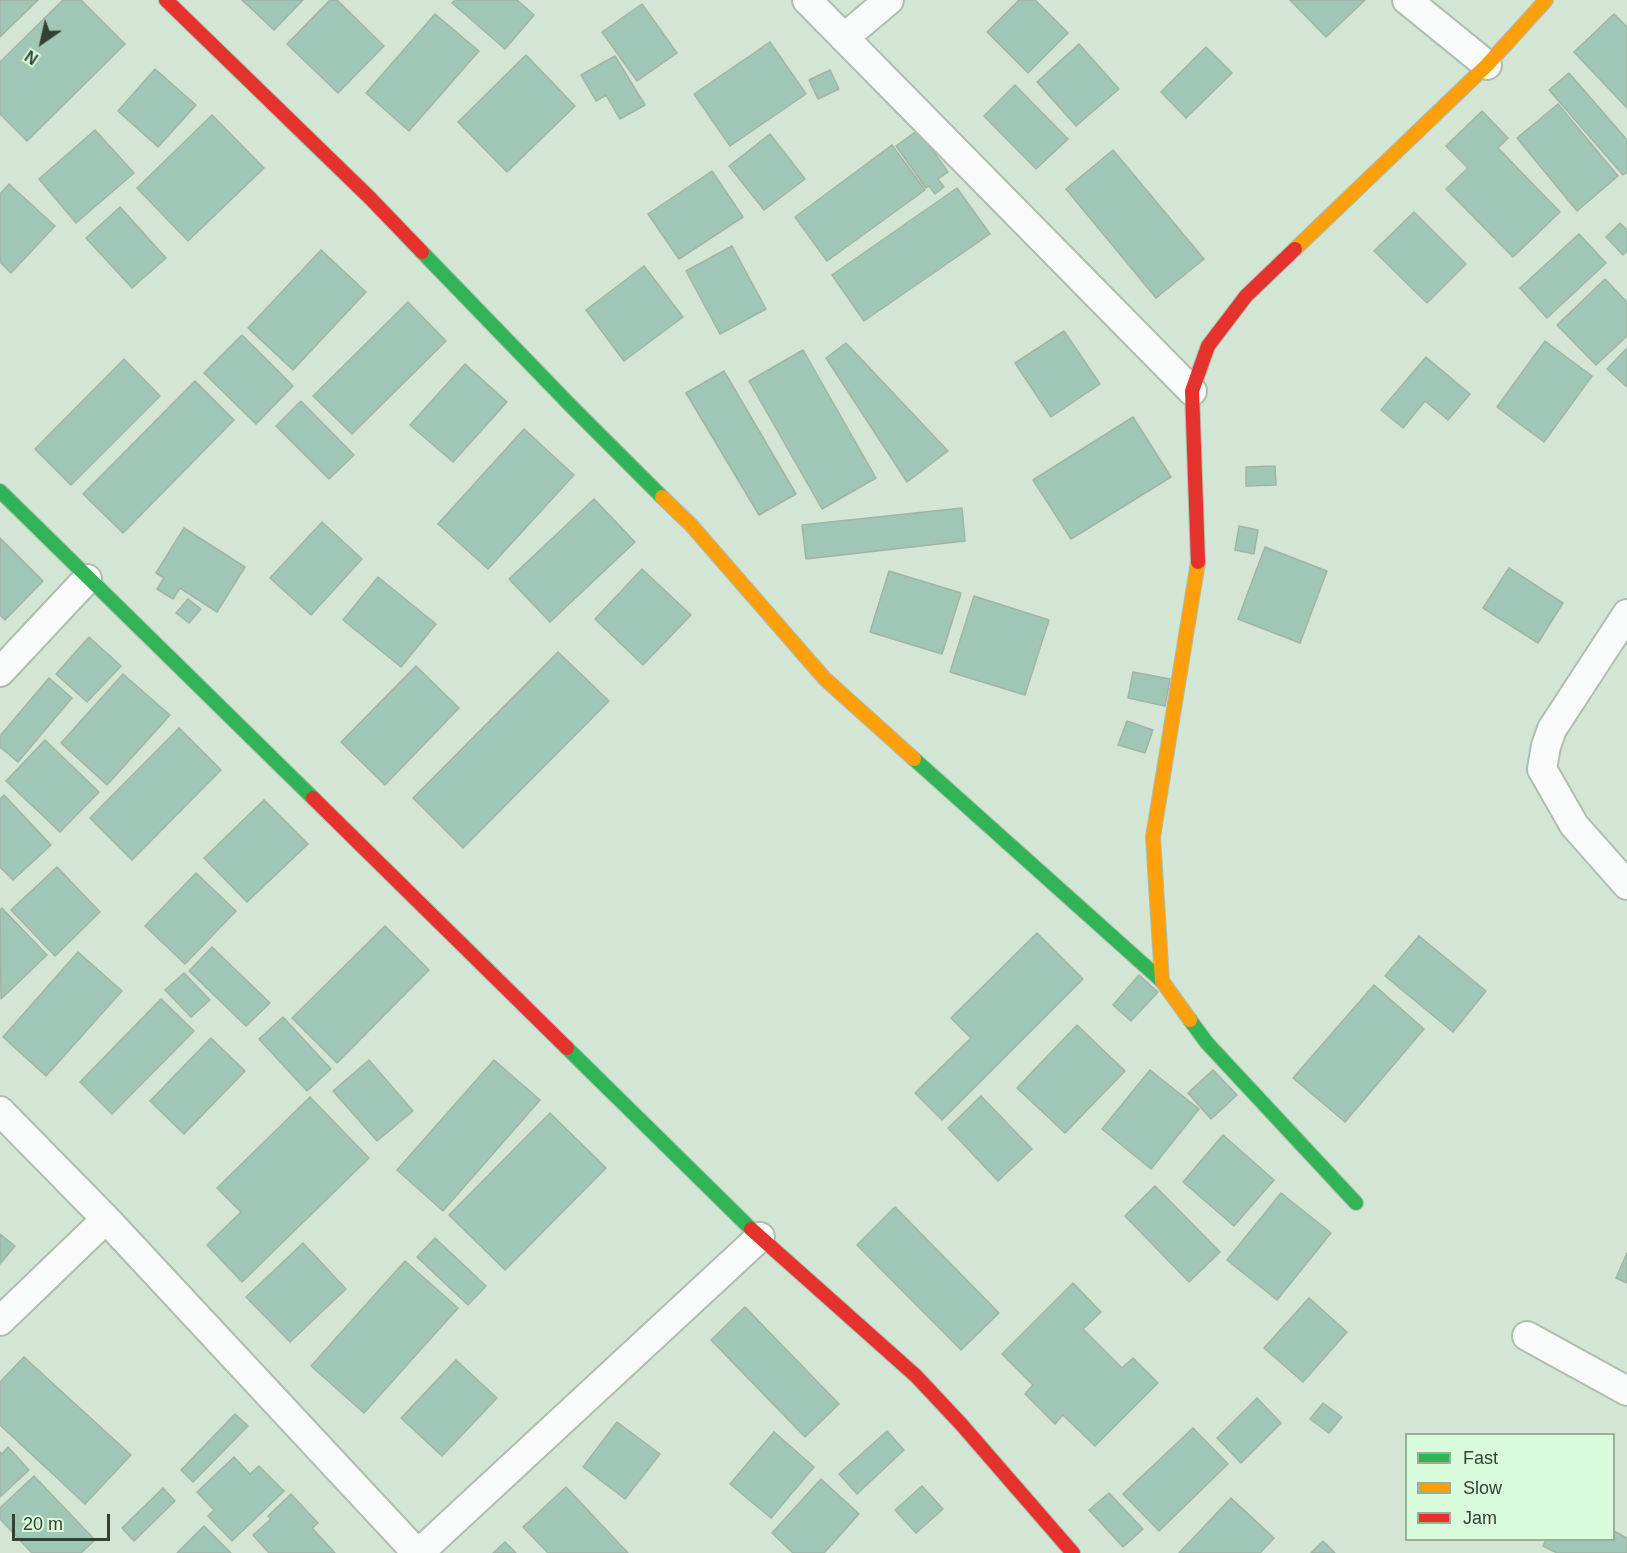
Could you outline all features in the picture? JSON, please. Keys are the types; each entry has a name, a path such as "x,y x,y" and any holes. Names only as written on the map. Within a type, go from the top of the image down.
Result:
{"street":[{"path":"166,0 370,198 560,396 691,525 825,679 1162,981 1207,1043 1356,1203"},
{"path":"807,0 1192,391"},
{"path":"844,38 889,0"},
{"path":"1407,0 1487,65"},
{"path":"1162,981 1153,837 1198,567 1192,391 1208,346 1246,296 1487,65 1546,0"},
{"path":"0,491 760,1238 916,1376 961,1424 1065,1550"},
{"path":"0,672 87,579"},
{"path":"1627,614 1552,729 1542,769 1574,825 1627,885"},
{"path":"0,1111 106,1219 418,1553 760,1238"},
{"path":"0,1321 106,1219"},
{"path":"1527,1336 1627,1391"}],"building":[{"path":"0,0 38,0 0,37"},
{"path":"63,0 81,0 125,44 27,141 0,114 0,62"},
{"path":"242,0 303,0 274,30"},
{"path":"330,0 337,0 384,46 338,93 287,44"},
{"path":"455,0 517,0 534,15 505,49 452,3"},
{"path":"1019,0 1035,0 1068,33 1028,73 987,32"},
{"path":"1290,0 1365,0 1326,37"},
{"path":"642,4 677,53 637,81 602,32"},
{"path":"435,14 479,51 409,131 366,93"},
{"path":"1614,14 1627,27 1627,108 1574,52"},
{"path":"770,42 806,94 730,146 694,94"},
{"path":"1079,44 1119,89 1076,126 1037,82"},
{"path":"1206,47 1232,73 1186,118 1161,92"},
{"path":"526,55 575,106 507,172 458,122"},
{"path":"615,56 645,105 620,119 606,95 596,101 581,75"},
{"path":"155,69 196,105 158,147 118,111"},
{"path":"830,70 839,89 818,99 809,80"},
{"path":"1569,73 1627,140 1627,172 1623,175 1549,90"},
{"path":"1015,85 1068,139 1036,169 984,116"},
{"path":"1558,104 1618,176 1577,211 1517,138"},
{"path":"1482,111 1508,138 1498,148 1560,212 1513,257 1446,189 1468,168 1446,146"},
{"path":"212,115 264,168 188,241 137,188"},
{"path":"95,130 134,173 76,223 39,179"},
{"path":"918,130 948,172 938,179 944,187 935,194 929,186 926,188 896,146"},
{"path":"770,134 805,179 764,210 729,166"},
{"path":"892,145 925,190 827,261 795,217"},
{"path":"1113,150 1204,259 1156,298 1066,189"},
{"path":"712,171 743,217 679,259 648,214"},
{"path":"9,184 55,226 11,273 0,262 0,194"},
{"path":"957,188 990,234 864,321 832,275"},
{"path":"120,207 166,258 132,288 86,238"},
{"path":"1414,212 1466,264 1427,303 1374,251"},
{"path":"1620,223 1627,230 1627,251 1623,255 1606,237"},
{"path":"1579,234 1606,263 1547,318 1520,288"},
{"path":"732,246 766,309 720,334 686,271"},
{"path":"321,250 366,292 293,370 248,328"},
{"path":"644,266 683,317 624,361 586,310"},
{"path":"1605,279 1627,302 1627,336 1596,365 1557,325"},
{"path":"408,302 446,341 352,434 313,396"},
{"path":"1064,331 1100,384 1051,417 1015,363"},
{"path":"242,335 293,386 256,424 204,373"},
{"path":"1545,341 1592,376 1544,442 1497,407"},
{"path":"846,343 948,451 907,482 826,358"},
{"path":"1627,348 1627,387 1607,369"},
{"path":"803,350 876,478 822,509 749,381"},
{"path":"1426,357 1470,394 1448,420 1425,401 1403,428 1381,410"},
{"path":"124,359 160,396 71,485 35,449"},
{"path":"465,364 507,402 453,462 410,425"},
{"path":"724,371 796,494 759,515 686,393"},
{"path":"195,381 234,420 123,533 83,494"},
{"path":"301,401 354,455 329,479 276,426"},
{"path":"1133,417 1171,477 1071,539 1033,480"},
{"path":"524,429 574,475 488,569 438,524"},
{"path":"1275,466 1276,485 1246,486 1246,467"},
{"path":"594,499 635,542 550,622 509,579"},
{"path":"962,508 965,541 806,559 802,525"},
{"path":"322,522 362,559 311,615 270,578"},
{"path":"1239,526 1258,530 1254,554 1235,550"},
{"path":"184,528 245,567 217,612 180,588 173,599 157,589 164,578 156,573"},
{"path":"0,538 43,581 5,620 0,615"},
{"path":"1265,547 1327,571 1300,643 1238,619"},
{"path":"1509,568 1563,603 1538,643 1483,608"},
{"path":"642,569 691,615 643,665 595,619"},
{"path":"889,571 961,593 942,654 870,632"},
{"path":"378,577 436,624 401,667 343,620"},
{"path":"974,596 1049,620 1025,695 950,672"},
{"path":"188,599 201,609 189,623 176,613"},
{"path":"89,637 121,666 87,702 56,674"},
{"path":"558,652 609,701 463,848 413,798"},
{"path":"416,666 459,708 385,785 341,742"},
{"path":"1133,672 1170,679 1165,706 1128,698"},
{"path":"123,674 170,715 107,785 61,743"},
{"path":"49,678 72,698 18,762 0,747 0,736"},
{"path":"1127,721 1153,730 1145,753 1118,745"},
{"path":"179,728 221,770 132,860 90,818"},
{"path":"45,740 99,792 60,832 6,781"},
{"path":"4,795 51,845 13,880 0,867 0,799"},
{"path":"264,800 308,844 247,902 204,858"},
{"path":"57,867 100,912 55,956 11,910"},
{"path":"196,873 236,911 185,964 145,926"},
{"path":"2,908 47,955 1,999 0,910"},
{"path":"385,926 429,970 337,1063 292,1018"},
{"path":"1037,933 1083,979 942,1120 915,1093 971,1038 951,1018"},
{"path":"1419,936 1486,991 1453,1032 1385,976"},
{"path":"212,947 270,1003 246,1026 189,971"},
{"path":"78,952 122,991 46,1076 3,1037"},
{"path":"184,973 210,1000 191,1017 165,990"},
{"path":"1139,975 1158,992 1131,1021 1113,1005"},
{"path":"1374,985 1424,1029 1345,1122 1293,1078"},
{"path":"161,999 194,1031 112,1114 80,1082"},
{"path":"283,1017 331,1069 307,1091 259,1039"},
{"path":"1077,1025 1125,1071 1065,1133 1017,1088"},
{"path":"211,1038 245,1071 184,1134 150,1101"},
{"path":"369,1060 413,1111 377,1141 333,1091"},
{"path":"494,1060 540,1100 443,1211 397,1170"},
{"path":"1150,1070 1199,1109 1151,1169 1102,1129"},
{"path":"1213,1070 1237,1095 1211,1119 1188,1093"},
{"path":"981,1096 1032,1149 998,1181 948,1128"},
{"path":"310,1097 369,1158 242,1282 207,1245 241,1212 217,1188"},
{"path":"550,1113 606,1168 505,1270 449,1215"},
{"path":"1223,1135 1274,1180 1234,1226 1183,1182"},
{"path":"1155,1186 1220,1252 1189,1282 1125,1216"},
{"path":"1281,1193 1331,1233 1277,1300 1227,1260"},
{"path":"895,1207 999,1313 961,1350 857,1245"},
{"path":"0,1234 15,1246 0,1264"},
{"path":"435,1238 486,1286 468,1305 417,1257"},
{"path":"303,1243 346,1289 290,1342 246,1297"},
{"path":"1627,1253 1627,1283 1616,1278"},
{"path":"405,1261 458,1308 364,1413 311,1366"},
{"path":"1073,1283 1101,1312 1083,1329 1122,1368 1133,1358 1158,1383 1095,1446 1063,1415 1055,1424 1025,1394 1033,1385 1002,1354"},
{"path":"1309,1298 1347,1332 1303,1382 1264,1348"},
{"path":"745,1307 839,1404 805,1437 711,1340"},
{"path":"24,1357 131,1455 85,1504 0,1425 0,1382"},
{"path":"456,1360 497,1398 442,1456 401,1418"},
{"path":"1257,1398 1281,1423 1241,1463 1217,1438"},
{"path":"1323,1403 1342,1417 1329,1433 1310,1419"},
{"path":"235,1414 248,1426 193,1482 181,1470"},
{"path":"617,1422 660,1454 625,1499 583,1467"},
{"path":"1193,1428 1228,1464 1159,1531 1123,1494"},
{"path":"887,1431 904,1450 857,1494 839,1474"},
{"path":"774,1432 814,1467 771,1518 730,1484"},
{"path":"8,1447 29,1470 0,1497 0,1452 2,1454"},
{"path":"234,1457 250,1474 259,1466 284,1491 232,1541 208,1516 214,1510 197,1492"},
{"path":"34,1476 95,1540 81,1553 32,1553 0,1519 0,1508"},
{"path":"821,1479 859,1514 824,1553 793,1553 772,1533"},
{"path":"922,1486 943,1509 916,1533 895,1510"},
{"path":"566,1487 628,1553 548,1553 523,1527"},
{"path":"163,1488 175,1501 134,1541 122,1528"},
{"path":"1109,1493 1143,1529 1123,1547 1089,1510"},
{"path":"291,1494 318,1523 312,1528 335,1553 269,1553 253,1535 271,1519 268,1516"},
{"path":"1231,1498 1274,1538 1260,1553 1179,1553"},
{"path":"204,1526 231,1553 177,1553"},
{"path":"1615,1532 1627,1538 1627,1553 1557,1553 1543,1546 1546,1541 1615,1541"},
{"path":"1323,1541 1335,1553 1311,1553"},
{"path":"505,1542 516,1553 493,1553"}],"traffic: fast":[{"path":"422,252 662,497"},
{"path":"0,491 313,798"},
{"path":"914,759 1162,981"},
{"path":"1190,1020 1207,1043 1356,1203"},
{"path":"567,1048 751,1229"}],"traffic: slow":[{"path":"1295,249 1487,65 1546,0"},
{"path":"662,497 691,525 825,679 914,759"},
{"path":"1190,1020 1162,981 1153,837 1198,562"}],"traffic: jam":[{"path":"166,0 370,198 422,252"},
{"path":"1198,562 1192,391 1208,346 1246,296 1295,249"},
{"path":"313,798 567,1048"},
{"path":"751,1229 916,1376 961,1424 1073,1553"}]}
